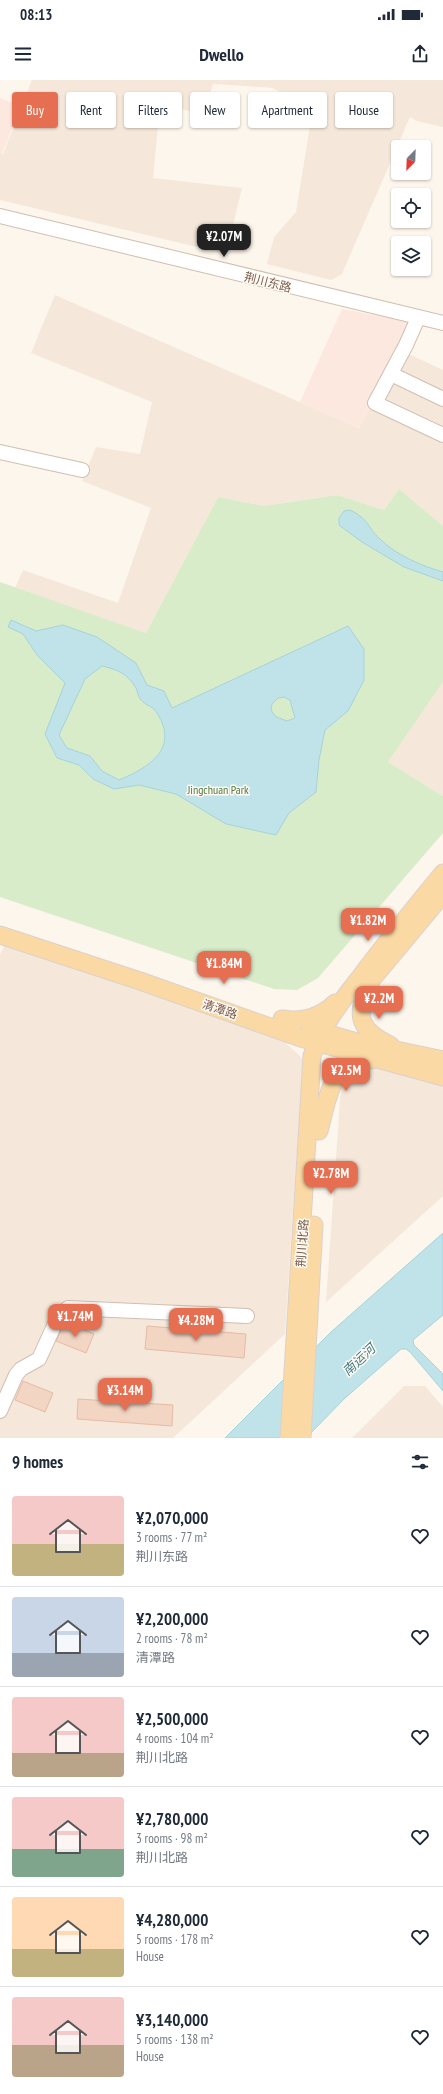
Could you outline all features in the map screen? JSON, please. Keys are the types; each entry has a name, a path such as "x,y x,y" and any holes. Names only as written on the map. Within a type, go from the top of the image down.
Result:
{"main road":[{"path":"324,1038 443,873"},
{"path":"282,1019 298,1021 311,1018 330,1008 365,980 443,894"},
{"name":"清潭路","path":"0,926 282,1019 324,1038 381,1060 443,1077"},
{"name":"清潭路","path":"0,935 324,1038 443,1060"},
{"path":"365,980 360,1011 364,1025 381,1041 402,1052"},
{"name":"荆川北路","path":"301,1356 319,1131 324,1038"},
{"name":"荆川北路","path":"301,1356 312,1056 324,1038"},
{"path":"319,1131 337,1075 347,1065 362,1060 381,1060"},
{"path":"289,1438 301,1356"},
{"path":"301,1356 302,1438"}],"street":[{"name":"荆川东路","path":"0,216 443,323"},
{"path":"418,318 375,403 443,435"},
{"path":"390,374 443,400"},
{"path":"0,452 82,470"},
{"path":"0,1411 16,1375 21,1369 39,1359 59,1315 68,1308 248,1316"}],"shaded area":[{"path":"32,80 443,80 443,127 417,121 410,117 400,140 391,140 391,161 342,274 331,280 267,264 274,237 296,212 310,128 327,128 327,92 279,92 273,88 213,84 211,92 190,92 190,111 182,110 182,92 124,92 124,128 158,128 153,178 242,188 226,254 0,200 0,154 3,154 13,128 58,128 58,92 27,92"},
{"path":"0,98 12,103 12,128 2,154 0,154"},
{"path":"55,295 359,428 400,350 443,370 443,526 399,489 384,510 337,495 264,506 218,497 146,633 15,588 23,570 118,603 151,508 82,481 96,447 140,454 152,402 31,353"},
{"path":"342,309 412,322 400,350 359,428 300,402"},
{"path":"443,682 443,796 388,762"},
{"path":"5,944 284,1041 303,1059 285,1334 173,1438 0,1438 0,955"},
{"path":"355,1061 436,1080 443,1086 443,1196 326,1302 342,1072"},
{"path":"404,1386 425,1386 443,1407 443,1438 352,1438"}],"green space":[{"name":"Jingchuan Park","path":"399,489 443,526 443,682 388,762 443,796 443,833 318,978 297,990 274,989 0,897 0,582 146,633 218,497 264,506 337,495 384,510"}],"water":[{"path":"350,510 361,517 386,545 401,555 427,567 443,572 443,581 404,567 362,542 339,525 339,518 344,511"},
{"path":"11,620 36,631 63,625 97,637 136,663 147,685 164,691 172,708 348,626 364,649 364,680 348,711 325,730 319,760 316,792 289,813 276,835 226,824 176,794 139,785 114,789 93,779 79,765 57,758 45,734 65,683 37,655 23,634 8,627","holes":["102,666 122,673 133,683 140,699 157,713 163,726 165,737 163,747 158,756 140,770 119,780 102,771 90,756 67,748 59,735 85,679","284,697 290,700 295,718 287,721 276,717 271,710 272,704 278,698"]},
{"name":"南运河","path":"443,1233 443,1315 413,1340 414,1345 443,1374 443,1391 410,1352 406,1349 401,1349 344,1399 306,1438 225,1438 331,1332"}],"building":[{"path":"65,1322 94,1334 86,1353 56,1341"},
{"path":"147,1326 246,1334 244,1358 145,1349"},
{"path":"23,1381 53,1393 45,1412 15,1400"},
{"path":"78,1399 173,1405 172,1426 77,1419"}]}
